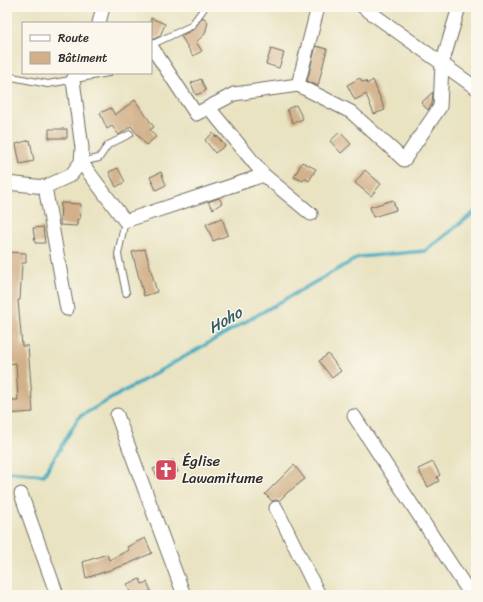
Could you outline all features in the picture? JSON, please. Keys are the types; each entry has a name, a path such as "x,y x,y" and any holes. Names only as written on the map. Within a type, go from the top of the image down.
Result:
{"street":[{"path":"101,22 103,7"},
{"path":"298,85 318,7"},
{"path":"363,7 476,88"},
{"path":"152,48 196,114 234,94 298,85 351,112 404,160 440,107 442,64 459,7"},
{"path":"7,183 45,187 71,175 81,162 82,148 75,77"},
{"path":"209,108 264,175 311,214"},
{"path":"81,162 125,221 264,175"},
{"path":"45,187 67,309"},
{"path":"117,415 184,595"},
{"path":"354,416 471,595"},
{"path":"21,494 57,595"},
{"path":"276,508 320,595"}],"lane":[{"path":"152,46 191,26 205,7"},
{"path":"7,76 48,84 75,77 100,74"},
{"path":"81,162 99,158 108,145 130,134"},
{"path":"125,221 118,254 126,293"}],"building":[{"path":"203,17 208,22 205,34 196,42 202,51 193,56 181,36 194,29"},
{"path":"151,18 165,24 160,36 154,39 152,38"},
{"path":"316,46 327,49 318,86 307,81"},
{"path":"271,49 284,53 279,68 266,64"},
{"path":"360,78 362,82 366,81 367,84 373,80 385,110 374,114 366,94 355,100 347,85"},
{"path":"201,79 206,91 196,95 191,83"},
{"path":"433,92 432,104 428,110 421,103"},
{"path":"135,100 154,127 150,130 156,137 146,145 131,126 119,135 112,126 107,129 100,113 111,108 115,115"},
{"path":"296,105 303,119 293,123 287,109"},
{"path":"49,129 67,129 67,138 49,138"},
{"path":"340,132 351,144 341,153 330,141"},
{"path":"213,133 225,146 215,153 205,140"},
{"path":"30,140 34,161 20,164 16,144"},
{"path":"302,162 316,169 309,181 304,178 303,181 294,177"},
{"path":"118,168 125,182 116,187 109,172"},
{"path":"365,170 381,184 371,196 355,183"},
{"path":"161,172 166,185 156,190 150,177"},
{"path":"219,198 222,203 213,209 208,202"},
{"path":"393,200 396,210 373,217 370,207"},
{"path":"61,203 81,204 80,219 77,219 77,226 60,225"},
{"path":"222,218 228,235 213,241 206,224"},
{"path":"43,227 45,243 35,243 33,228"},
{"path":"145,249 157,292 144,296 132,252"},
{"path":"7,252 26,253 26,263 22,263 20,300 18,300 22,346 28,346 33,412 7,414 7,400 18,400 16,363 7,364"},
{"path":"328,354 341,371 332,378 319,361"},
{"name":"Église Lawamitume","path":"173,460 178,472 159,480 153,469"},
{"path":"433,462 440,475 437,477 439,481 428,487 418,469"},
{"path":"294,465 305,479 279,501 272,501 265,494"},
{"path":"145,538 152,553 128,564 86,578 83,562 107,554 109,560 129,550 127,547"},
{"path":"140,579 142,584 147,582 151,591 146,593 146,595 131,595 127,584"}],"waterway":[{"name":"Hoho","path":"7,472 44,475 79,417 359,257 425,251 476,211"}],"place":[{"name":"Église Lawamitume","path":"166,470"}]}
